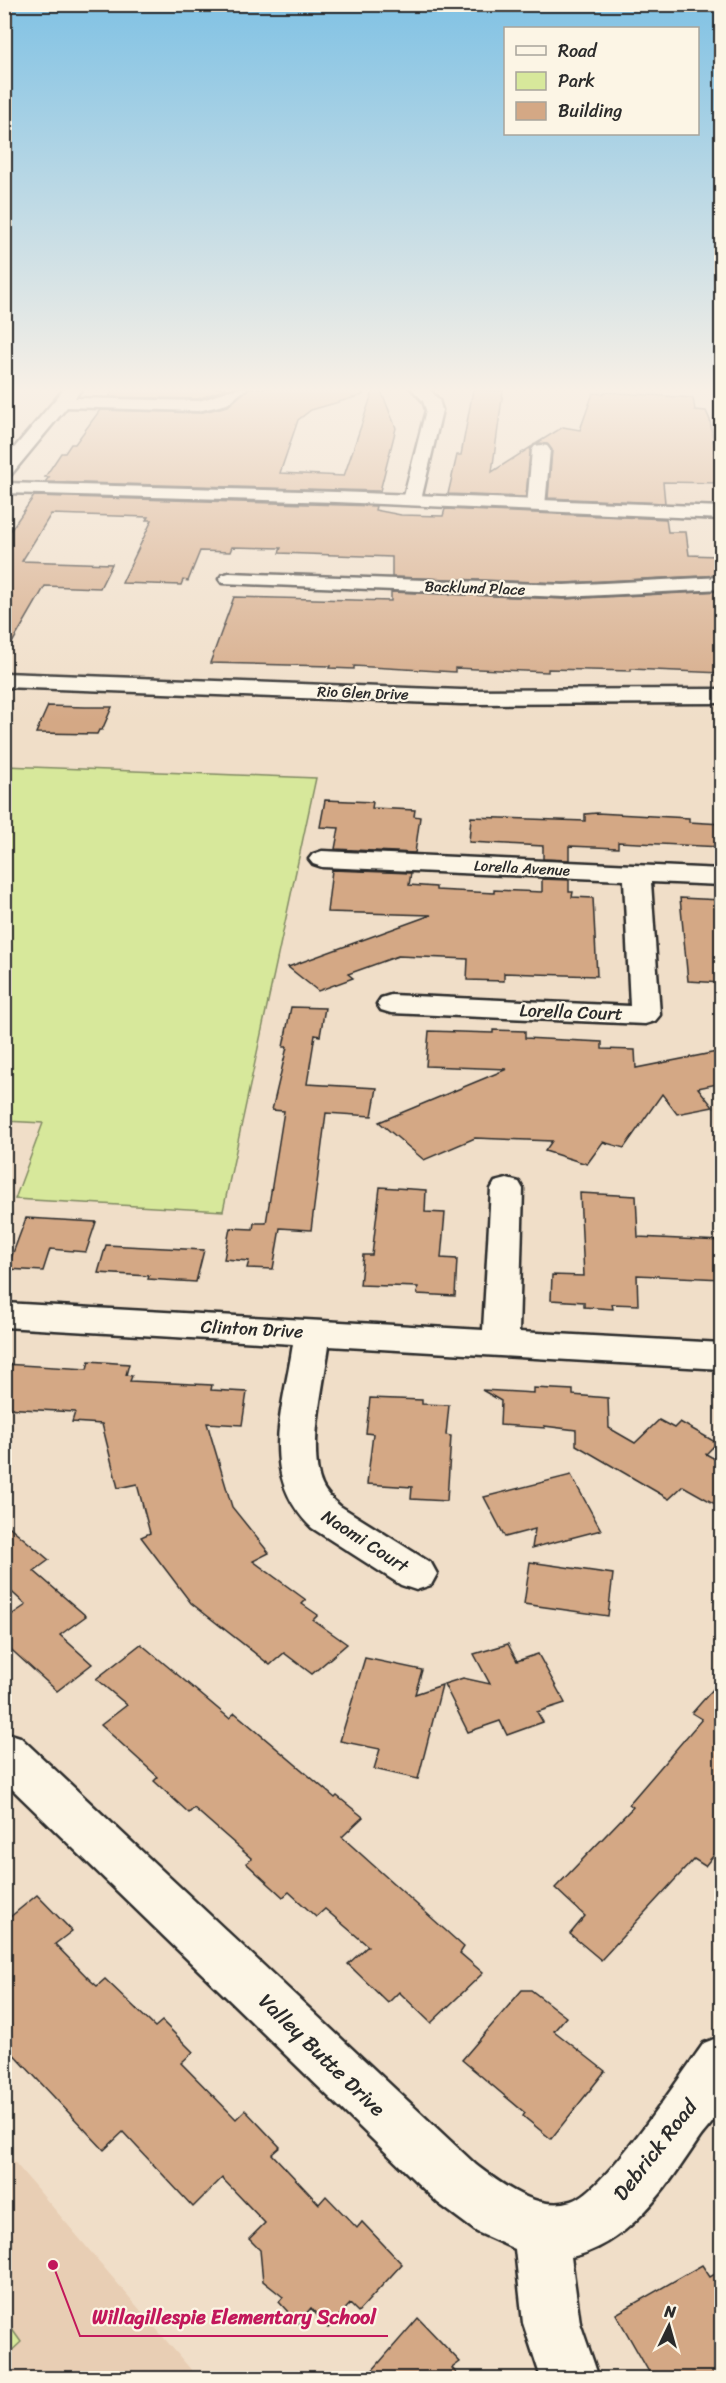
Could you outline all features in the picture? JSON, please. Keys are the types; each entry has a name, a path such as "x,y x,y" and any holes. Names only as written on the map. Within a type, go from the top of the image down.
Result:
{"street":[{"path":"385,499 722,513"},
{"path":"536,506 537,499"},
{"name":"Backlund Place","path":"229,579 564,591 722,584"},
{"name":"Rio Glen Drive","path":"4,680 460,697 722,696"},
{"name":"Lorella Avenue","path":"322,859 722,877"},
{"name":"Lorella Court","path":"391,1004 645,1015 637,873"},
{"path":"500,1343 507,1189"},
{"name":"Clinton Drive","path":"4,1315 722,1356"},
{"name":"Naomi Court","path":"313,1332 297,1441 299,1476 305,1495 314,1507 326,1516 416,1574"},
{"name":"Valley Butte Drive","path":"4,1751 458,2184 501,2217 521,2225 542,2229"},
{"name":"Debrick Road","path":"542,2229 566,2230 583,2226 600,2216 639,2174 722,2061"},
{"path":"542,2229 547,2306 553,2335 570,2379"}],"shaded area":[{"path":"609,499 721,499 721,505 609,502"},
{"path":"5,2151 198,2378 5,2378"}],"green space":[{"path":"5,766 316,778 223,1211 15,1199 43,1123 5,1121 4,838 10,826 5,826"},
{"path":"4,2318 21,2342 5,2357 4,2357"}],"building":[{"path":"32,499 144,499 376,506 375,510 401,515 443,516 445,509 666,519 668,532 686,532 689,555 718,556 721,575 564,583 392,577 392,557 279,553 281,548 232,547 230,552 200,551 188,581 183,580 181,585 122,583 152,520 146,520 148,517 51,514 22,561 112,564 100,588 45,586 4,657 4,540"},
{"path":"576,499 665,499 665,503"},
{"path":"722,591 722,673 631,669 631,671 548,669 548,672 455,668 455,672 354,666 354,669 329,668 330,666 210,663 234,597 391,601 391,592 564,599"},
{"path":"48,706 112,707 102,730 99,730 97,734 36,733"},
{"path":"325,800 373,802 372,808 415,810 414,816 420,817 415,853 335,849 339,828 320,827"},
{"path":"585,814 689,818 689,822 722,824 722,847 618,842 618,848 569,846 569,860 543,859 543,846 469,842 471,817 585,821"},
{"path":"332,870 411,873 409,885 436,887 436,890 494,893 494,890 542,892 542,879 569,880 569,892 573,892 572,897 593,898 597,976 504,973 504,981 467,980 468,959 398,956 348,974 353,978 318,991 288,967 431,915 327,912"},
{"path":"680,898 722,900 722,983 688,981"},
{"path":"291,1007 325,1008 320,1036 315,1035 307,1084 377,1088 372,1116 326,1113 311,1230 280,1228 273,1269 247,1268 249,1261 224,1259 230,1228 253,1229 254,1223 266,1223 284,1111 272,1110 287,1047 283,1047"},
{"path":"493,1030 525,1031 525,1038 602,1042 602,1049 635,1050 636,1068 722,1051 722,1083 698,1088 713,1107 677,1114 662,1094 624,1148 603,1142 587,1164 545,1151 552,1141 475,1138 424,1160 379,1122 507,1069 426,1066 429,1031 493,1033"},
{"path":"380,1187 426,1190 425,1212 445,1213 441,1258 457,1259 455,1296 417,1294 418,1287 360,1285 363,1255 372,1255"},
{"path":"580,1193 636,1196 638,1237 722,1241 722,1279 637,1275 638,1305 612,1304 613,1309 584,1307 584,1302 551,1300 552,1275 584,1276"},
{"path":"26,1218 96,1222 86,1252 50,1249 43,1271 7,1269"},
{"path":"106,1245 204,1250 196,1282 98,1273"},
{"path":"89,1361 129,1364 126,1375 132,1376 130,1381 212,1385 211,1390 247,1392 242,1425 207,1423 232,1507 269,1553 253,1561 306,1600 302,1604 318,1615 313,1620 347,1644 312,1674 284,1653 270,1665 191,1603 141,1537 150,1533 137,1484 118,1488 102,1424 72,1422 75,1412 4,1408 4,1364 87,1369"},
{"path":"534,1388 573,1390 573,1395 608,1398 609,1428 635,1443 659,1420 674,1428 680,1422 717,1443 706,1454 722,1463 722,1508 683,1486 669,1499 576,1445 576,1430 544,1426 545,1428 500,1425 501,1401 482,1390 534,1393"},
{"path":"370,1398 422,1400 422,1404 449,1405 446,1435 451,1436 447,1501 411,1499 412,1487 367,1484 373,1434 366,1433"},
{"path":"571,1475 601,1530 532,1548 535,1529 505,1537 484,1497"},
{"path":"4,1522 49,1560 34,1571 86,1616 60,1635 92,1664 57,1691 4,1643 4,1620 26,1605 4,1585"},
{"path":"530,1562 613,1574 608,1616 524,1604"},
{"path":"141,1644 229,1718 235,1713 335,1798 337,1796 363,1817 342,1837 464,1947 460,1953 483,1973 431,2023 399,1992 388,2003 348,1964 368,1946 325,1909 316,1917 289,1892 283,1897 246,1863 252,1859 194,1808 189,1813 154,1781 158,1777 101,1725 127,1705 96,1679"},
{"path":"508,1644 517,1661 538,1654 565,1703 537,1712 543,1722 507,1735 500,1721 468,1732 444,1684 463,1678 490,1684 474,1654"},
{"path":"365,1658 422,1670 415,1694 442,1685 418,1779 374,1769 380,1749 340,1741"},
{"path":"722,1679 722,1845 705,1866 694,1859 601,1960 570,1934 585,1916 555,1888 633,1807 629,1804 702,1719 692,1713"},
{"path":"37,1895 72,1931 55,1944 90,1980 97,1986 105,1979 155,2027 162,2021 193,2052 181,2063 236,2119 245,2110 280,2147 272,2154 319,2204 326,2196 357,2228 362,2222 402,2264 358,2312 350,2304 328,2328 311,2308 298,2323 279,2302 283,2297 263,2281 260,2250 249,2239 265,2223 222,2178 193,2207 123,2132 104,2150 4,2044 4,1922"},
{"path":"522,1990 531,1990 566,2017 554,2031 605,2071 551,2139 523,2116 525,2113 462,2060"},
{"path":"702,2265 710,2277 722,2270 722,2369 706,2379 653,2379 616,2314"},
{"path":"418,2318 460,2362 452,2368 461,2379 365,2379"}],"place":[{"name":"Willagillespie Elementary School","path":"53,2265"}]}
